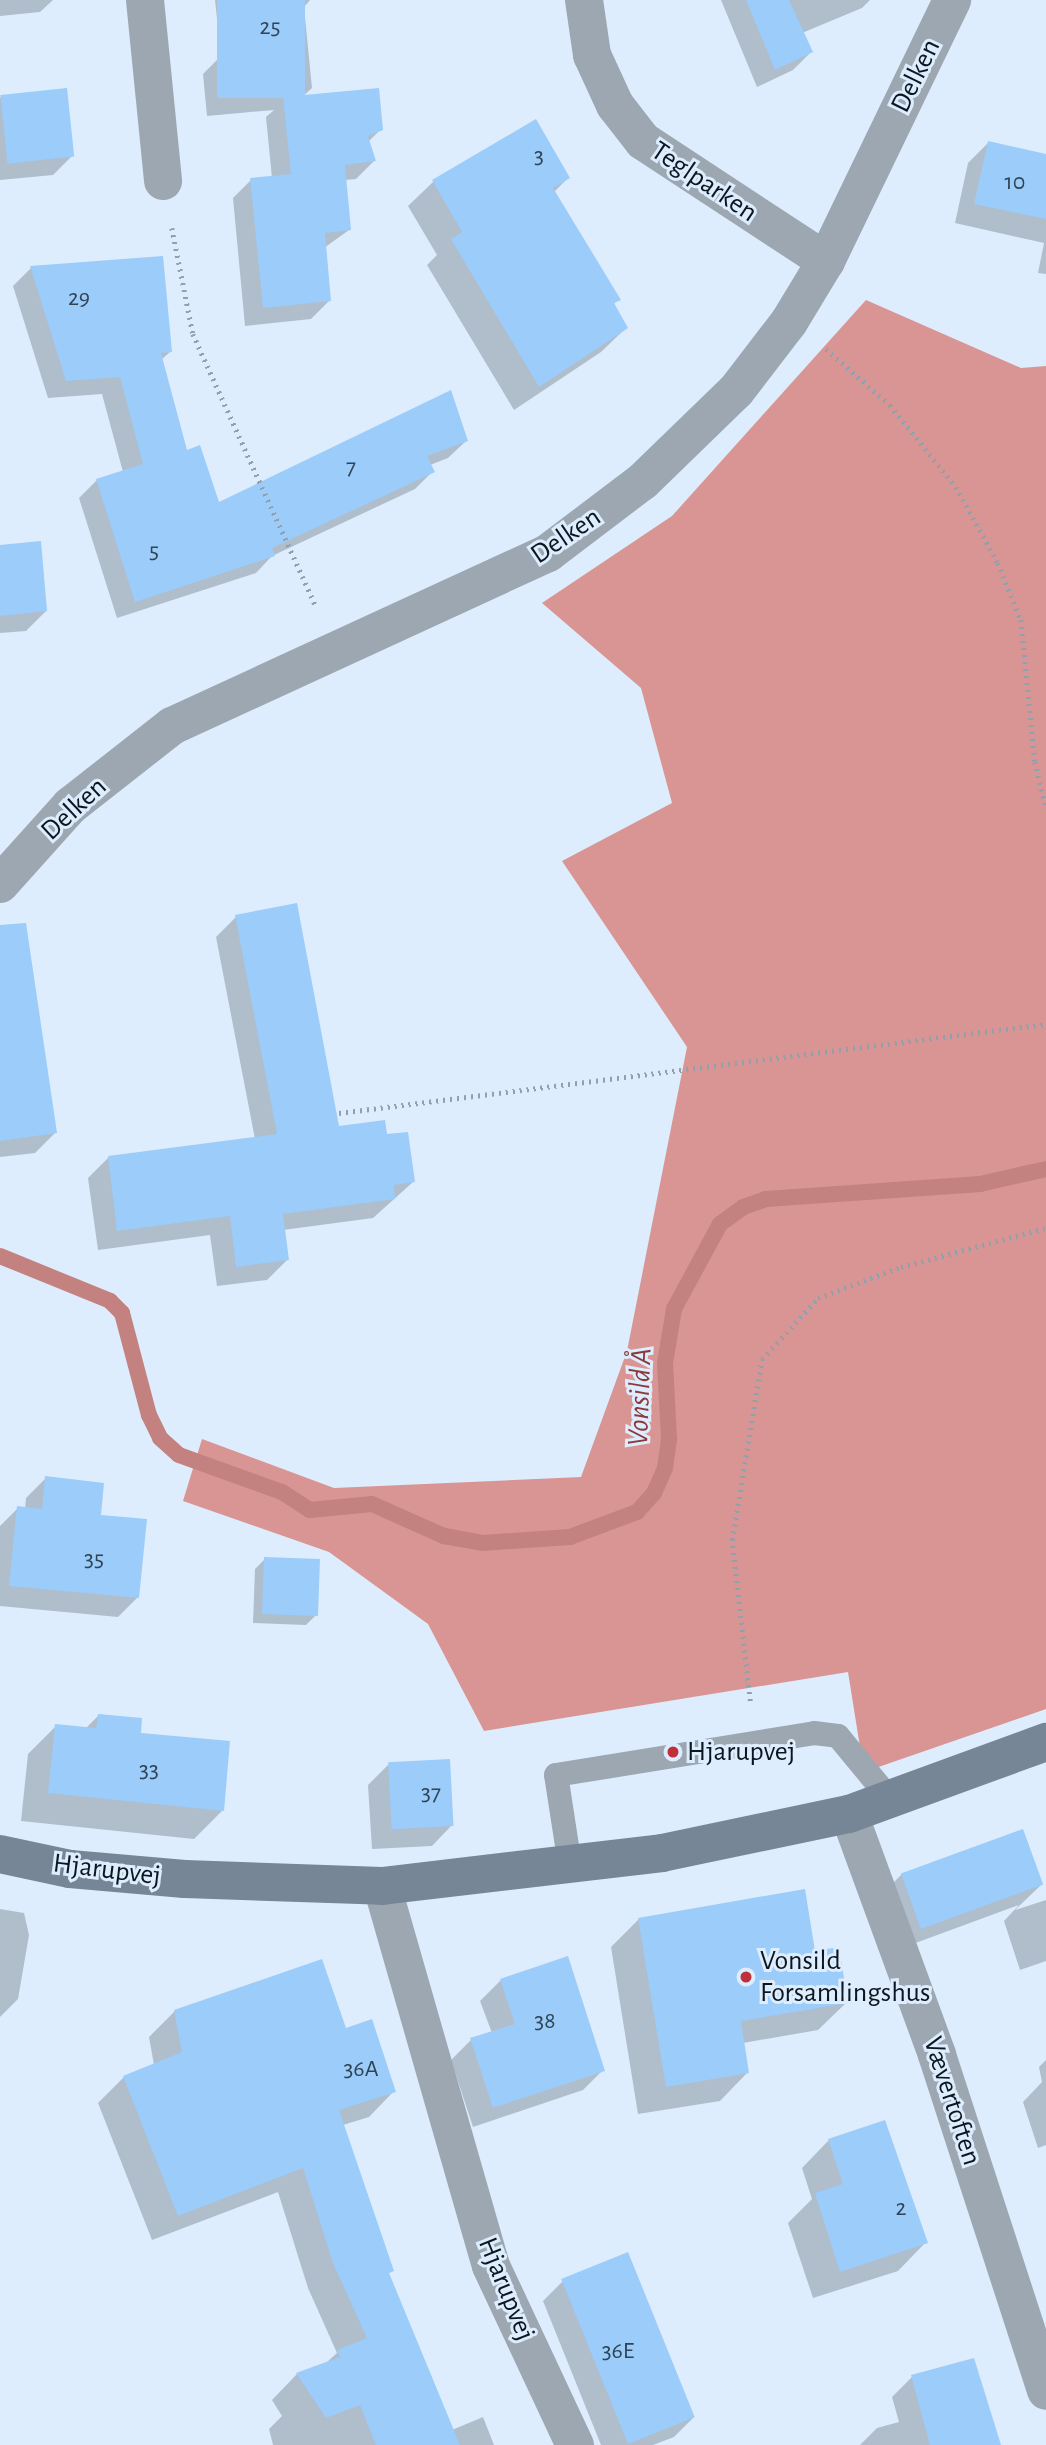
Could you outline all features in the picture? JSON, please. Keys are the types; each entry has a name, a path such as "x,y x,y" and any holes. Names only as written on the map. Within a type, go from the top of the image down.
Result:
{"street":[{"path":"145,0 163,181"},
{"name":"Teglparken","path":"584,0 592,55 615,104 643,141 827,261"},
{"name":"Delken","path":"0,884 69,806 172,726 548,553 643,481 736,391 789,322 827,261 952,0"},
{"name":"Hjarupvej","path":"0,1854 70,1869 185,1879 383,1886 662,1853 849,1814 1046,1742"},
{"name":"Vævertoften","path":"849,1814 937,2055 1046,2391"},
{"name":"Hjarupvej","path":"383,1886 491,2266 575,2445"}],"lane":[{"path":"570,1865 556,1775 814,1733 838,1735 890,1799"}],"path":[{"path":"163,181 193,334 335,650"},
{"path":"789,322 890,405 956,487 998,563 1021,620 1035,762 1046,807"},
{"path":"339,1113 1046,1024"},
{"path":"755,1743 732,1540 762,1359 818,1298 901,1266 1046,1228"}],"shaded area":[{"path":"866,300 1021,368 1046,366 1046,1709 864,1772 848,1672 484,1731 428,1624 329,1552 183,1501 202,1439 334,1488 581,1477 627,1351 687,1047 562,861 672,803 641,688 542,603 672,516"}],"building":[{"path":"217,0 305,0 305,98 217,98"},
{"path":"746,0 789,0 813,52 775,70"},
{"path":"67,88 74,157 8,164 0,95"},
{"path":"379,88 383,130 368,136 376,161 345,165 351,230 325,233 331,301 263,308 250,178 291,174 283,97"},
{"path":"536,119 570,178 553,188 621,300 614,303 628,328 539,387 451,239 462,232 432,180"},
{"path":"988,141 1046,154 1046,219 974,204"},
{"path":"163,256 172,352 161,353 187,450 200,445 219,502 451,390 468,441 427,456 435,472 272,548 275,556 135,602 96,479 143,464 120,377 66,381 30,266"},
{"path":"41,541 47,611 0,616 0,545"},
{"path":"297,903 339,1126 385,1120 387,1134 408,1132 415,1182 394,1185 395,1199 283,1214 289,1260 236,1267 230,1216 117,1231 108,1156 277,1134 235,915"},
{"path":"26,923 57,1133 0,1141 0,925"},
{"path":"45,1476 104,1483 101,1515 147,1519 139,1598 9,1586 17,1506 42,1509"},
{"path":"264,1557 320,1559 318,1616 262,1614"},
{"path":"98,1714 142,1718 141,1733 230,1741 224,1811 48,1793 55,1724 96,1728"},
{"path":"450,1759 454,1826 392,1829 388,1762"},
{"path":"1023,1829 1043,1884 921,1929 901,1873"},
{"name":"Vonsild Forsamlingshus","path":"805,1889 815,1951 839,1947 848,2003 741,2021 749,2073 666,2087 638,1918"},
{"path":"568,1956 605,2071 493,2108 470,2038 515,2024 500,1979"},
{"path":"322,1959 346,2028 372,2019 396,2092 339,2110 394,2271 389,2273 460,2445 376,2445 360,2405 326,2418 296,2373 340,2357 337,2350 367,2338 333,2263 303,2168 178,2216 123,2076 182,2052 174,2010"},
{"path":"885,2120 928,2243 840,2272 815,2193 843,2184 828,2139"},
{"path":"628,2252 695,2417 628,2444 561,2279"},
{"path":"974,2358 1001,2445 930,2445 911,2375"}],"waterway":[{"name":"Vonsild Å","path":"0,1256 110,1301 122,1313 149,1415 160,1438 179,1455 282,1492 310,1510 372,1504 444,1536 482,1543 570,1537 637,1512 654,1493 665,1468 669,1438 665,1363 674,1309 720,1224 743,1207 766,1199 980,1184 1046,1169"}],"place":[{"name":"Hjarupvej","path":"673,1752"},
{"name":"Vonsild Forsamlingshus","path":"746,1977"}]}
